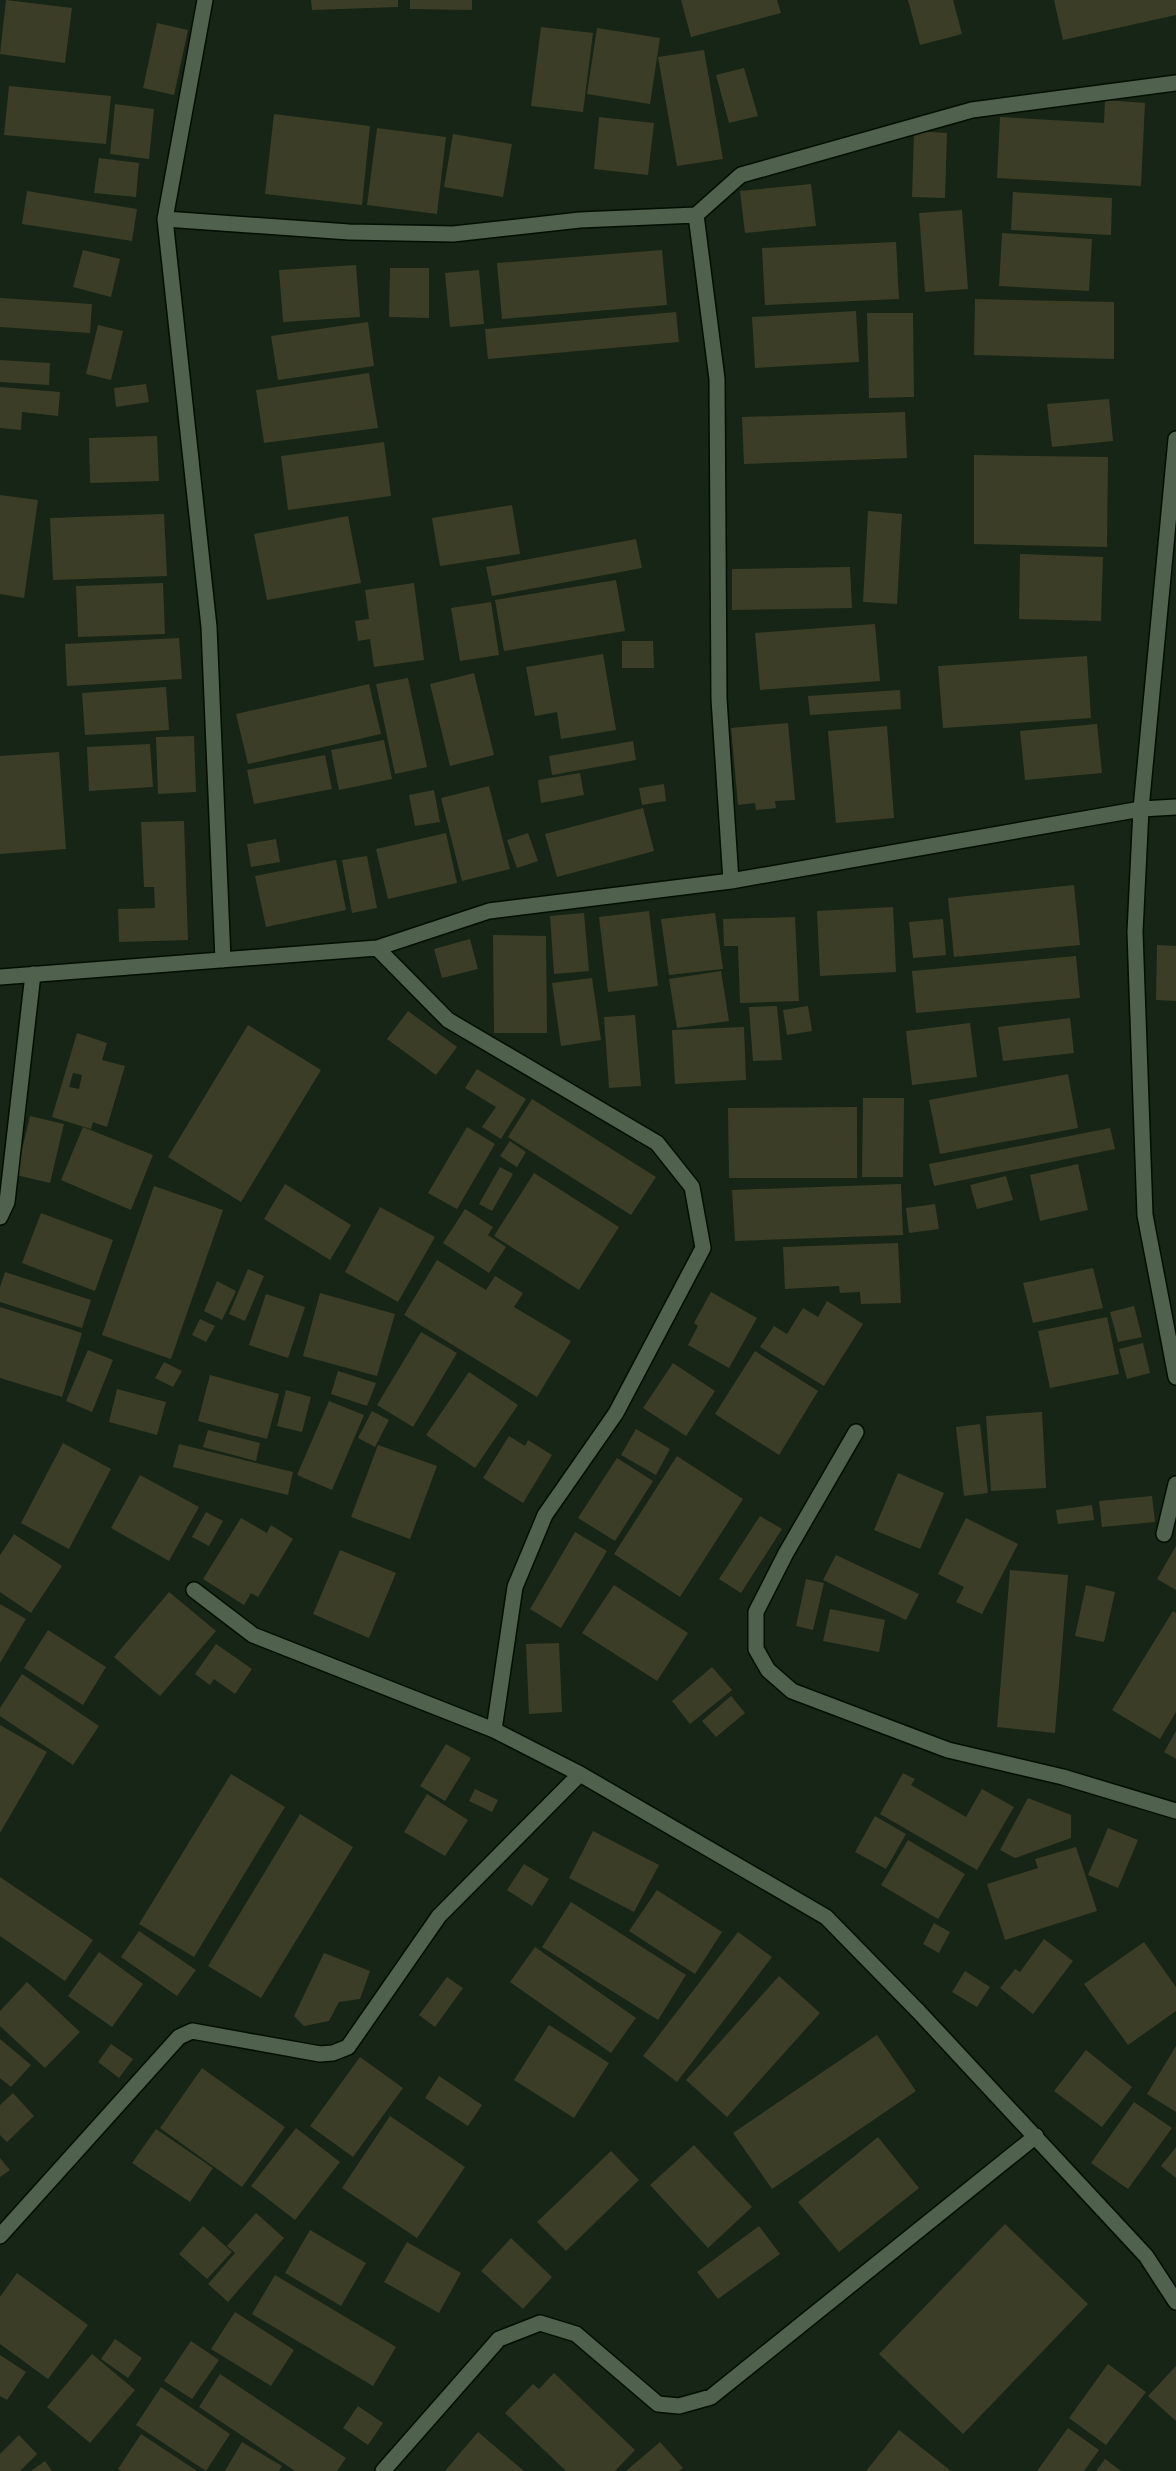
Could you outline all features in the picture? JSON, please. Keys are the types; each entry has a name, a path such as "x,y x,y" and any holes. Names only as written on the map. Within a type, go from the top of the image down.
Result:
{"street":[{"path":"205,0 165,219 209,627 223,960"},
{"path":"165,219 349,232 453,234 580,220 696,214 741,175 972,110 1176,83"},
{"path":"696,214 717,379 719,699 731,881"},
{"path":"1176,440 1141,809 1135,932 1145,1215 1176,1377"},
{"path":"0,977 377,948 489,911 731,881 1141,809 1176,807"},
{"path":"377,948 448,1020 657,1143 692,1187 703,1248 616,1413 545,1515 515,1587 494,1730"},
{"path":"0,1216 7,1202 33,974"},
{"path":"856,1432 786,1553 756,1612 756,1649 768,1670 792,1691 948,1750 1063,1777 1176,1811"},
{"path":"1164,1534 1176,1484"},
{"path":"194,1590 253,1635 494,1730 580,1774 826,1917 919,2012 1146,2256 1176,2302"},
{"path":"0,2236 178,2037 185,2033 192,2031 320,2054 333,2053 348,2047 439,1916 580,1774"},
{"path":"383,2471 500,2339 540,2323 576,2334 658,2404 679,2406 711,2397 1036,2136"}],"building":[{"path":"6,0 72,8 65,63 0,54"},
{"path":"311,0 398,0 398,7 312,10"},
{"path":"410,0 472,0 472,10 410,9"},
{"path":"681,0 777,0 781,13 691,37"},
{"path":"908,0 953,0 962,34 920,45"},
{"path":"1054,0 1176,0 1176,15 1063,40"},
{"path":"157,23 188,30 174,95 143,88"},
{"path":"541,27 593,33 583,112 531,106"},
{"path":"597,28 660,38 650,104 587,94"},
{"path":"704,50 723,159 677,166 658,57"},
{"path":"744,68 758,116 729,123 716,75"},
{"path":"9,86 111,96 106,144 4,135"},
{"path":"1105,100 1145,103 1141,186 997,178 1000,117 1104,123"},
{"path":"115,104 154,109 149,159 110,154"},
{"path":"274,114 370,126 362,205 265,194"},
{"path":"599,117 654,123 648,175 594,169"},
{"path":"377,128 446,137 437,214 367,205"},
{"path":"914,131 947,133 945,198 912,197"},
{"path":"453,134 512,144 503,197 444,187"},
{"path":"99,158 139,163 136,197 94,193"},
{"path":"811,184 816,226 745,233 740,191"},
{"path":"27,191 137,209 132,241 22,224"},
{"path":"1013,192 1112,198 1111,235 1011,230"},
{"path":"962,210 968,289 925,292 919,213"},
{"path":"1002,233 1092,239 1089,291 999,286"},
{"path":"896,242 899,299 765,305 762,248"},
{"path":"83,250 120,259 111,297 73,287"},
{"path":"662,250 667,305 502,319 497,263"},
{"path":"356,265 360,317 283,322 279,270"},
{"path":"390,268 429,268 429,318 389,317"},
{"path":"479,270 484,324 450,327 445,273"},
{"path":"0,298 92,304 90,333 0,327"},
{"path":"975,299 1114,302 1114,359 974,355"},
{"path":"856,311 859,362 755,368 752,317"},
{"path":"676,312 679,342 488,359 485,329"},
{"path":"867,313 913,313 914,397 869,398"},
{"path":"368,322 374,366 278,380 271,336"},
{"path":"98,325 123,331 111,380 86,374"},
{"path":"0,360 50,363 49,385 0,382"},
{"path":"369,373 378,428 264,443 256,390"},
{"path":"146,384 149,402 116,407 114,388"},
{"path":"0,387 60,392 58,416 22,412 21,430 0,428"},
{"path":"1109,399 1113,441 1052,447 1047,404"},
{"path":"905,412 907,458 744,464 742,417"},
{"path":"157,436 159,481 90,483 89,438"},
{"path":"384,442 391,496 288,510 281,456"},
{"path":"974,455 1108,457 1107,547 974,544"},
{"path":"0,495 38,500 24,598 0,594"},
{"path":"512,505 520,554 440,566 432,518"},
{"path":"868,511 902,514 897,604 863,602"},
{"path":"164,514 167,576 53,580 50,518"},
{"path":"348,516 361,583 267,600 254,534"},
{"path":"636,539 642,568 492,596 486,567"},
{"path":"1020,554 1103,557 1101,621 1019,619"},
{"path":"850,567 852,608 732,610 732,569"},
{"path":"616,580 625,631 504,651 495,600"},
{"path":"163,583 165,634 78,637 76,586"},
{"path":"414,583 424,660 374,667 370,639 358,641 355,621 369,619 365,590"},
{"path":"491,602 499,655 460,661 451,608"},
{"path":"875,624 880,681 760,690 755,633"},
{"path":"179,638 182,679 67,686 65,644"},
{"path":"622,641 653,641 654,668 622,668"},
{"path":"603,654 616,730 561,739 557,712 535,716 526,667"},
{"path":"1087,656 1091,718 943,728 938,666"},
{"path":"474,673 494,755 450,766 430,684"},
{"path":"408,678 427,767 395,774 376,684"},
{"path":"369,684 381,734 248,764 236,714"},
{"path":"166,687 169,730 85,735 82,693"},
{"path":"900,690 901,709 810,715 808,696"},
{"path":"788,723 795,800 775,801 776,808 756,810 755,803 738,805 731,728"},
{"path":"1097,724 1102,773 1025,780 1020,731"},
{"path":"887,726 894,818 836,823 828,731"},
{"path":"194,736 196,792 158,794 156,737"},
{"path":"384,740 392,779 339,790 331,750"},
{"path":"633,741 636,760 552,775 549,756"},
{"path":"150,744 153,787 89,791 87,747"},
{"path":"59,752 66,849 0,854 0,756"},
{"path":"325,755 332,789 254,804 247,770"},
{"path":"580,773 584,795 541,803 538,780"},
{"path":"664,784 666,801 642,805 639,788"},
{"path":"489,786 510,869 462,881 441,798"},
{"path":"434,790 440,822 415,826 409,795"},
{"path":"643,808 654,851 557,877 545,834"},
{"path":"184,821 188,940 119,942 118,909 155,908 154,887 144,887 141,822"},
{"path":"446,833 457,883 388,899 376,849"},
{"path":"528,833 538,861 517,868 507,840"},
{"path":"276,839 280,862 251,867 247,844"},
{"path":"367,856 377,908 352,913 342,860"},
{"path":"336,860 346,910 266,927 255,876"},
{"path":"1074,885 1080,945 954,957 948,898"},
{"path":"893,907 896,972 820,976 817,911"},
{"path":"649,911 658,986 608,992 599,917"},
{"path":"584,913 589,971 554,974 550,916"},
{"path":"715,913 723,969 669,975 661,919"},
{"path":"795,917 799,1001 740,1003 738,946 724,946 723,919"},
{"path":"943,919 946,955 913,958 909,922"},
{"path":"493,935 546,936 547,1033 494,1033"},
{"path":"470,939 478,969 442,978 434,949"},
{"path":"1157,945 1176,946 1176,1001 1156,1000"},
{"path":"1076,956 1080,998 916,1013 912,971"},
{"path":"721,971 729,1021 677,1028 669,979"},
{"path":"592,978 601,1040 561,1046 552,983"},
{"path":"777,1006 782,1060 753,1061 749,1007"},
{"path":"808,1006 812,1031 787,1035 783,1010"},
{"path":"408,1011 457,1047 436,1075 387,1039"},
{"path":"635,1015 641,1086 609,1088 604,1017"},
{"path":"1070,1018 1074,1053 1003,1061 998,1027"},
{"path":"970,1023 977,1077 912,1085 906,1031"},
{"path":"248,1025 321,1070 241,1202 168,1157"},
{"path":"744,1027 746,1080 675,1084 672,1030"},
{"path":"77,1033 107,1043 102,1060 125,1066 107,1127 93,1122 91,1129 52,1117","holes":["73,1073 82,1075 79,1089 69,1087"]},
{"path":"477,1069 526,1099 501,1139 482,1127 496,1107 465,1088"},
{"path":"1068,1074 1078,1128 940,1154 929,1100"},
{"path":"863,1098 904,1098 903,1177 862,1177"},
{"path":"532,1099 656,1177 631,1215 508,1137"},
{"path":"857,1107 857,1178 729,1178 728,1108"},
{"path":"30,1116 64,1124 50,1183 16,1175"},
{"path":"83,1127 153,1155 131,1210 61,1180"},
{"path":"467,1127 495,1144 457,1209 428,1193"},
{"path":"1110,1128 1115,1149 934,1186 929,1164"},
{"path":"510,1141 526,1152 517,1167 500,1156"},
{"path":"1078,1164 1088,1210 1040,1221 1030,1175"},
{"path":"500,1167 513,1174 492,1211 479,1204"},
{"path":"534,1173 619,1227 579,1290 494,1236"},
{"path":"1006,1176 1013,1200 977,1209 970,1185"},
{"path":"285,1184 351,1225 330,1260 264,1219"},
{"path":"901,1184 903,1235 735,1241 732,1190"},
{"path":"154,1186 223,1210 171,1359 102,1335"},
{"path":"935,1204 939,1229 909,1233 906,1208"},
{"path":"380,1207 435,1237 398,1302 345,1272"},
{"path":"465,1209 493,1227 488,1235 506,1247 489,1273 443,1243"},
{"path":"41,1213 113,1240 95,1291 22,1263"},
{"path":"898,1243 901,1303 861,1304 860,1292 840,1293 839,1286 785,1289 783,1247"},
{"path":"437,1260 486,1290 495,1276 523,1293 514,1307 571,1341 537,1397 404,1315"},
{"path":"1093,1268 1103,1308 1033,1323 1023,1283"},
{"path":"248,1269 264,1276 245,1321 229,1314"},
{"path":"5,1272 91,1300 82,1328 0,1302 0,1287"},
{"path":"217,1281 236,1291 222,1320 204,1311"},
{"path":"711,1292 757,1318 729,1368 688,1345 698,1326 694,1323"},
{"path":"320,1293 395,1314 377,1376 303,1356"},
{"path":"266,1294 305,1307 288,1358 249,1345"},
{"path":"827,1301 863,1324 824,1386 760,1347 774,1326 787,1334 803,1308 818,1317"},
{"path":"1134,1306 1142,1337 1118,1342 1110,1312"},
{"path":"0,1307 82,1333 62,1397 0,1378"},
{"path":"1107,1317 1119,1374 1050,1388 1038,1331"},
{"path":"200,1319 215,1326 206,1342 192,1335"},
{"path":"421,1332 457,1353 413,1427 377,1405"},
{"path":"1143,1343 1150,1373 1127,1379 1119,1349"},
{"path":"88,1350 113,1360 92,1412 66,1401"},
{"path":"755,1351 818,1391 779,1455 715,1414"},
{"path":"164,1362 182,1371 173,1387 155,1378"},
{"path":"673,1363 715,1391 686,1436 643,1408"},
{"path":"338,1371 376,1383 367,1406 331,1394"},
{"path":"469,1372 518,1405 475,1468 426,1435"},
{"path":"210,1375 279,1394 267,1439 198,1421"},
{"path":"117,1389 166,1402 157,1435 109,1422"},
{"path":"286,1390 311,1397 302,1432 277,1426"},
{"path":"329,1401 364,1415 332,1490 297,1475"},
{"path":"372,1411 389,1420 375,1447 358,1438"},
{"path":"1042,1412 1046,1488 991,1491 986,1416"},
{"path":"980,1424 988,1493 964,1496 956,1427"},
{"path":"636,1429 670,1449 656,1475 621,1455"},
{"path":"208,1430 260,1443 256,1461 203,1447"},
{"path":"509,1436 525,1446 528,1440 552,1455 523,1503 483,1478"},
{"path":"63,1443 111,1469 69,1549 21,1523"},
{"path":"179,1444 293,1472 288,1495 173,1467"},
{"path":"378,1445 437,1466 410,1539 351,1517"},
{"path":"677,1456 743,1499 680,1597 614,1554"},
{"path":"617,1458 653,1481 615,1541 578,1518"},
{"path":"898,1473 944,1493 920,1549 874,1530"},
{"path":"140,1475 199,1507 169,1561 111,1528"},
{"path":"1152,1496 1155,1522 1102,1527 1099,1501"},
{"path":"1092,1505 1094,1520 1058,1524 1056,1510"},
{"path":"206,1512 223,1521 209,1546 192,1537"},
{"path":"760,1516 782,1529 741,1593 719,1579"},
{"path":"241,1518 267,1533 271,1525 293,1539 258,1597 251,1593 244,1605 203,1579"},
{"path":"966,1518 1018,1544 982,1614 956,1602 964,1587 938,1574"},
{"path":"575,1532 607,1551 561,1628 530,1609"},
{"path":"14,1534 62,1566 31,1613 0,1592 0,1555"},
{"path":"1176,1546 1176,1590 1157,1579"},
{"path":"340,1550 396,1573 369,1638 313,1614"},
{"path":"836,1555 919,1594 906,1620 823,1580"},
{"path":"1010,1570 1068,1575 1055,1733 997,1727"},
{"path":"806,1579 824,1583 813,1630 796,1626"},
{"path":"614,1585 688,1633 657,1681 582,1633"},
{"path":"1086,1585 1115,1592 1104,1642 1075,1636"},
{"path":"169,1592 216,1631 160,1696 114,1657"},
{"path":"0,1604 26,1619 0,1663"},
{"path":"830,1609 885,1620 879,1652 823,1641"},
{"path":"1173,1611 1176,1613 1176,1712 1160,1739 1112,1710"},
{"path":"48,1630 106,1667 83,1705 24,1668"},
{"path":"559,1643 562,1712 529,1714 526,1644"},
{"path":"216,1644 252,1669 235,1694 214,1679 210,1685 195,1674"},
{"path":"712,1667 732,1690 690,1724 672,1701"},
{"path":"22,1674 99,1726 73,1765 0,1716 0,1708"},
{"path":"731,1696 745,1713 716,1737 702,1721"},
{"path":"0,1725 47,1752 0,1833"},
{"path":"1176,1731 1176,1759 1164,1752"},
{"path":"446,1744 471,1758 445,1801 420,1786"},
{"path":"903,1773 915,1779 911,1785 966,1817 982,1789 1014,1807 977,1870 880,1814"},
{"path":"231,1774 285,1807 194,1957 139,1924"},
{"path":"475,1789 498,1800 492,1812 469,1801"},
{"path":"427,1794 468,1820 445,1856 404,1832"},
{"path":"1028,1798 1071,1815 1071,1838 1015,1858 1000,1850"},
{"path":"300,1814 353,1847 261,1998 208,1966"},
{"path":"875,1816 906,1834 886,1869 855,1852"},
{"path":"1108,1828 1138,1840 1118,1888 1088,1875"},
{"path":"593,1831 659,1865 634,1912 569,1878"},
{"path":"908,1840 965,1874 938,1919 881,1885"},
{"path":"1076,1847 1097,1911 1005,1940 987,1884 1038,1868 1035,1859"},
{"path":"524,1864 549,1879 532,1906 507,1890"},
{"path":"0,1877 93,1940 65,1981 0,1936"},
{"path":"657,1890 722,1932 695,1974 629,1931"},
{"path":"571,1902 686,1975 658,2020 542,1947"},
{"path":"934,1923 950,1932 939,1953 923,1944"},
{"path":"139,1931 196,1970 177,1996 121,1957"},
{"path":"738,1932 772,1957 677,2082 643,2056"},
{"path":"1044,1939 1073,1961 1033,2014 1000,1988 1015,1969 1020,1972"},
{"path":"1144,1942 1176,1987 1176,2011 1128,2045 1084,1984"},
{"path":"535,1947 636,2018 611,2053 510,1982"},
{"path":"99,1952 143,1984 112,2027 68,1996"},
{"path":"324,1953 370,1971 360,1999 339,2002 329,2021 304,2026 294,2016"},
{"path":"965,1971 990,1987 977,2007 952,1992"},
{"path":"779,1976 820,2013 727,2117 686,2080"},
{"path":"447,1977 463,1988 435,2027 419,2015"},
{"path":"27,1982 80,2032 45,2068 0,2026 0,2011"},
{"path":"549,2025 609,2063 574,2118 514,2080"},
{"path":"877,2035 916,2091 772,2189 733,2133"},
{"path":"0,2039 31,2065 11,2087 0,2078"},
{"path":"111,2044 133,2059 119,2078 98,2062"},
{"path":"1176,2046 1176,2112 1147,2094"},
{"path":"1086,2050 1132,2087 1102,2127 1054,2091"},
{"path":"360,2057 403,2088 353,2157 310,2126"},
{"path":"202,2068 285,2127 242,2187 160,2128"},
{"path":"439,2076 482,2105 468,2126 425,2098"},
{"path":"13,2093 34,2116 7,2142 0,2135 0,2105"},
{"path":"1134,2102 1172,2128 1128,2189 1091,2163"},
{"path":"390,2116 465,2167 417,2238 342,2188"},
{"path":"296,2128 340,2162 295,2220 251,2186"},
{"path":"156,2129 213,2168 190,2202 132,2163"},
{"path":"878,2137 919,2188 839,2252 798,2202"},
{"path":"694,2145 752,2207 708,2248 650,2185"},
{"path":"1176,2147 1176,2178 1161,2166"},
{"path":"611,2151 639,2180 566,2251 537,2222"},
{"path":"0,2158 10,2170 0,2177"},
{"path":"256,2213 284,2238 228,2302 208,2284 235,2253 227,2246"},
{"path":"1005,2224 1088,2304 963,2434 879,2354"},
{"path":"203,2226 232,2252 207,2279 179,2254"},
{"path":"759,2226 780,2254 718,2299 697,2272"},
{"path":"310,2230 366,2263 341,2306 285,2273"},
{"path":"511,2238 552,2277 523,2309 481,2271"},
{"path":"407,2242 461,2273 439,2313 384,2282"},
{"path":"17,2273 88,2325 48,2379 0,2344 0,2297"},
{"path":"275,2275 396,2347 373,2386 252,2314"},
{"path":"235,2312 294,2350 271,2386 211,2349"},
{"path":"115,2339 142,2358 128,2378 101,2359"},
{"path":"191,2341 219,2360 192,2399 164,2381"},
{"path":"92,2354 135,2390 90,2443 47,2407"},
{"path":"0,2355 26,2372 7,2400 0,2396"},
{"path":"1108,2364 1146,2392 1106,2445 1069,2418"},
{"path":"1176,2366 1176,2421 1148,2396"},
{"path":"554,2373 635,2450 615,2471 566,2471 505,2413 533,2384 539,2389"},
{"path":"220,2374 346,2458 337,2471 295,2471 199,2407"},
{"path":"161,2387 230,2434 206,2471 136,2425"},
{"path":"358,2406 383,2423 368,2445 343,2428"},
{"path":"1068,2428 1099,2450 1084,2471 1037,2471"},
{"path":"899,2430 951,2471 866,2471"},
{"path":"478,2432 524,2471 445,2471"},
{"path":"141,2434 197,2471 121,2471 118,2469"},
{"path":"19,2435 37,2454 20,2471 0,2471 0,2454"},
{"path":"242,2442 282,2466 279,2471 225,2471"},
{"path":"660,2442 683,2468 679,2471 626,2471"},
{"path":"1105,2459 1121,2471 1096,2471"},
{"path":"45,2461 52,2471 31,2471"}]}
